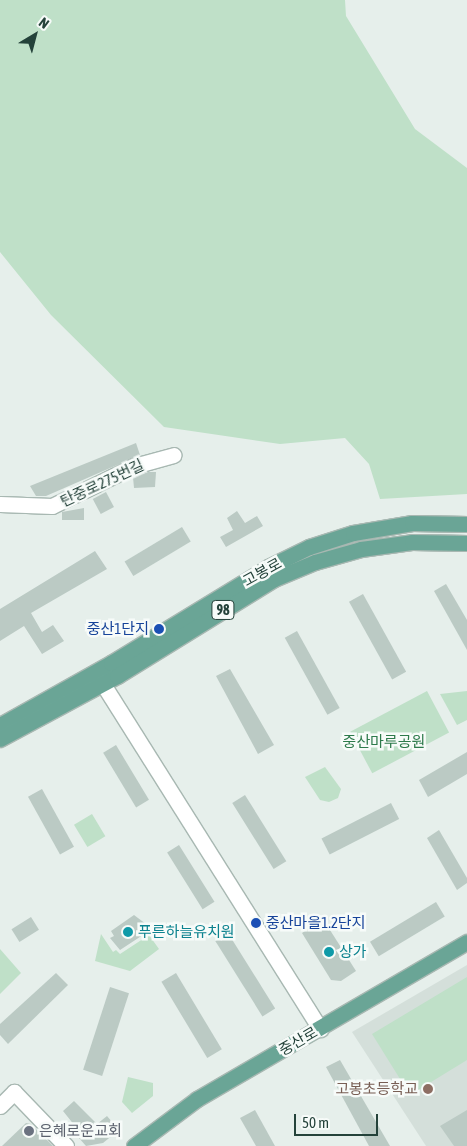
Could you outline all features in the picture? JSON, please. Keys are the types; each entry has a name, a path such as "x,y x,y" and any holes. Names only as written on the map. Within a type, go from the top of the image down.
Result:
{"main road":[{"name":"고봉로","path":"0,739 99,678 268,567 309,547 353,533 412,523 467,524"},
{"name":"고봉로","path":"0,724 99,678 274,579 315,562 362,549 412,542 467,544"},
{"name":"중산로","path":"134,1146 198,1099 467,942"}],"street":[{"name":"탄중로275번길","path":"0,504 52,506 134,466 174,455"},
{"path":"99,678 320,1029"},
{"path":"0,1106 14,1092 66,1146"}],"shaded area":[{"name":"고봉초등학교","path":"467,965 467,1146 426,1146 352,1032"}],"green space":[{"path":"0,0 345,0 346,16 415,129 467,168 467,494 380,499 369,464 345,438 280,444 164,427 51,315 0,252"},
{"name":"중산마루공원","path":"427,691 449,732 372,773 350,732"},
{"path":"467,691 467,720 457,725 440,694"},
{"path":"325,767 341,789 338,798 329,802 320,800 305,777"},
{"path":"92,814 105,836 87,847 74,825"},
{"path":"101,934 113,952 116,950 120,954 149,935 159,949 130,971 95,961"},
{"path":"0,949 21,973 0,994"},
{"path":"467,977 467,1060 410,1095 372,1034"},
{"path":"128,1077 153,1083 153,1096 132,1113 122,1102"}],"building":[{"path":"136,443 140,455 46,496 36,496 30,486"},
{"path":"148,472 156,472 155,487 134,488 133,477"},
{"path":"106,492 114,507 101,514 93,499"},
{"path":"84,508 84,520 62,520 62,512"},
{"path":"237,511 245,523 257,516 263,526 226,547 220,537 233,530 227,518"},
{"path":"182,527 191,542 133,576 125,562"},
{"path":"95,551 107,569 31,613 42,632 53,625 64,641 42,654 24,626 0,641 0,609"},
{"path":"446,584 467,620 467,650 434,591"},
{"path":"363,594 406,672 392,680 349,602"},
{"path":"297,631 340,708 327,715 285,638"},
{"path":"230,669 274,745 258,754 216,676"},
{"path":"116,745 149,800 136,808 103,753"},
{"path":"467,752 467,774 428,797 419,780"},
{"path":"42,789 74,847 60,854 28,797"},
{"path":"245,795 286,861 274,869 232,803"},
{"path":"391,803 399,819 330,854 322,838"},
{"path":"439,830 467,878 467,883 457,890 427,838"},
{"path":"179,845 215,902 203,909 167,852"},
{"path":"436,902 445,917 379,956 370,942"},
{"name":"푸른하늘유치원","path":"134,915 146,924 146,933 120,950 110,938 114,936 111,931"},
{"path":"31,917 39,930 19,942 11,929"},
{"name":"상가","path":"323,919 356,971 341,981 331,980 302,933"},
{"path":"228,933 275,1008 262,1016 215,941"},
{"path":"56,973 68,985 8,1044 0,1035 0,1024"},
{"path":"176,973 222,1049 207,1058 161,982"},
{"path":"110,987 129,993 102,1076 83,1070"},
{"path":"340,1060 390,1146 369,1146 326,1067"},
{"path":"74,1101 97,1124 107,1116 119,1130 103,1143 86,1146 71,1129 75,1126 63,1111"},
{"path":"255,1110 275,1146 256,1146 240,1118"},
{"path":"467,1110 467,1146 454,1146 440,1126"},
{"name":"은혜로운교회","path":"26,1123 31,1124 53,1146 2,1146"}],"place":[{"name":"중산1단지","path":"159,629"},
{"name":"중산마을1.2단지","path":"256,923"},
{"name":"푸른하늘유치원","path":"128,932"},
{"name":"상가","path":"329,952"},
{"name":"고봉초등학교","path":"428,1089"},
{"name":"은혜로운교회","path":"29,1131"}]}
